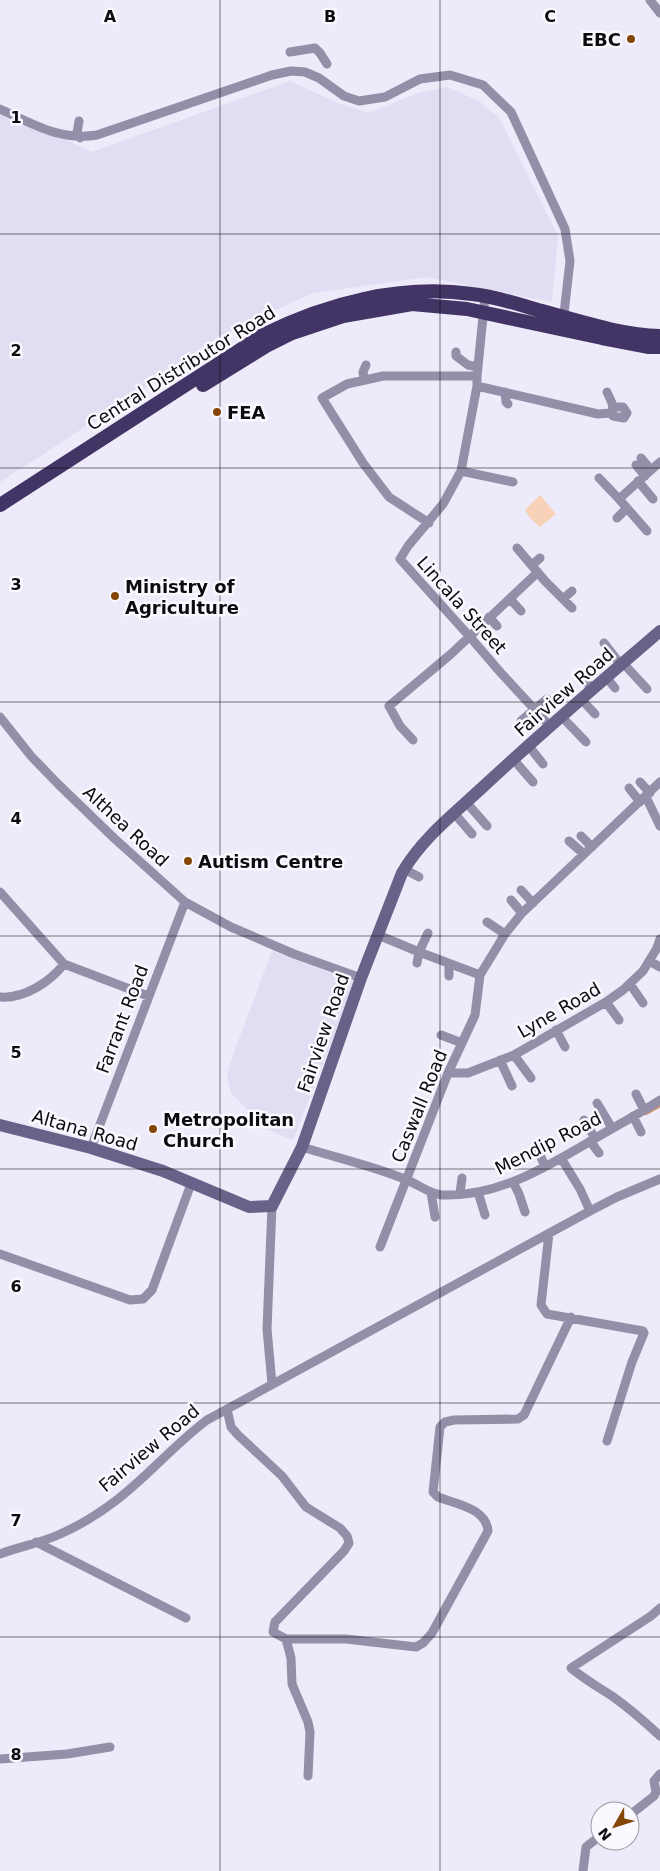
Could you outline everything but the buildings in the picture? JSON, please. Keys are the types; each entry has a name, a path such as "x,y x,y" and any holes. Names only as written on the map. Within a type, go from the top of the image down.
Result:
{"highway":[{"name":"Central Distributor Road","path":"0,505 263,335 289,322 339,305 390,294 444,291 485,296 562,323 640,345 660,346"},
{"name":"Central Distributor Road","path":"0,516 235,365 292,332 343,316 394,306 412,304 436,305 660,336"}],"main road":[{"name":"Fairview Road","path":"272,1206 302,1147 361,978 404,869 410,859 428,837 513,759 660,631"},
{"name":"Altana Road","path":"0,1125 91,1148 163,1172 249,1207 272,1206"}],"street":[{"path":"650,0 660,14"},
{"path":"290,52 315,48 327,64"},
{"path":"0,109 60,135 80,138 97,135 272,75 291,71 305,72 319,78 344,96 359,101 386,96 420,79 450,75 482,85 510,112 565,229 570,261 562,323"},
{"path":"79,121 77,133 80,138"},
{"name":"Lincala Street","path":"485,296 477,386 461,471 443,504 408,546 400,559 550,726"},
{"path":"456,352 456,356 477,372"},
{"path":"361,381 366,365"},
{"path":"358,371 361,381"},
{"path":"429,523 389,497 372,475 322,398 347,384 383,376 477,372"},
{"path":"477,386 598,414 612,411 612,403 606,392"},
{"path":"506,392 506,402 508,404"},
{"path":"638,461 653,499"},
{"path":"619,499 660,462"},
{"path":"461,471 513,482"},
{"path":"599,478 627,508 642,529"},
{"path":"617,518 627,508"},
{"path":"517,548 535,569 549,577 563,599 572,608"},
{"path":"414,740 400,726 389,706 470,637 510,599 535,569 540,558"},
{"path":"518,591 525,599"},
{"path":"563,599 572,591"},
{"path":"510,599 521,611"},
{"path":"489,617 497,626"},
{"path":"604,643 647,688"},
{"path":"581,676 592,690"},
{"path":"606,677 615,688"},
{"path":"521,721 547,699"},
{"path":"581,699 595,714"},
{"path":"561,716 586,742"},
{"name":"Althea Road","path":"0,717 31,756 58,784 185,902 231,927 294,954 361,978"},
{"path":"528,746 543,764"},
{"path":"513,759 533,782"},
{"path":"640,782 645,797 660,822"},
{"path":"378,935 480,975 505,934 522,913 660,782"},
{"path":"629,788 645,797"},
{"path":"466,802 488,826"},
{"path":"454,813 472,834"},
{"path":"581,836 592,847"},
{"path":"569,840 584,854"},
{"path":"404,869 419,877"},
{"path":"521,890 533,903"},
{"path":"0,892 64,964 148,996"},
{"path":"510,900 522,913"},
{"name":"Farrant Road","path":"91,1148 185,902"},
{"path":"487,922 505,934"},
{"path":"417,963 419,952 428,933"},
{"name":"Lyne Road","path":"448,1074 468,1073 514,1055 606,1002 630,984 643,971 649,961 657,954 660,938"},
{"path":"649,961 660,967"},
{"path":"0,997 7,998 33,990 56,974 64,964"},
{"path":"449,964 449,976"},
{"name":"Caswall Road","path":"380,1247 448,1074 475,1015 480,975"},
{"path":"630,984 643,1003"},
{"path":"606,1002 618,1020"},
{"path":"556,1030 565,1047"},
{"path":"441,1035 462,1043"},
{"path":"514,1055 531,1078"},
{"path":"500,1060 512,1086"},
{"path":"636,1094 644,1110"},
{"name":"Mendip Road","path":"302,1147 407,1180 441,1195 478,1192 512,1182 561,1158 660,1100"},
{"path":"597,1103 612,1128"},
{"path":"633,1116 641,1132"},
{"path":"584,1120 599,1153"},
{"path":"539,1153 545,1166"},
{"path":"561,1158 580,1188 590,1211"},
{"path":"460,1193 462,1178"},
{"path":"272,1384 590,1211 617,1197 660,1179"},
{"path":"512,1182 519,1194 525,1212"},
{"path":"0,1254 130,1300 143,1299 152,1290 191,1184"},
{"path":"431,1192 435,1216"},
{"path":"478,1192 485,1215"},
{"name":"Fairview Road","path":"0,1554 58,1535 117,1500 194,1430 272,1384 268,1329 272,1206"},
{"path":"549,1233 541,1306 547,1314 643,1331 644,1333 629,1371 607,1441"},
{"path":"227,1409 231,1427 238,1435 282,1476 306,1507 340,1528 347,1536 349,1543 274,1622 273,1632 286,1639 346,1639 416,1647 423,1643 432,1633 488,1531 485,1519 479,1512 438,1497 433,1492 440,1427 445,1422 454,1420 518,1419 524,1415 571,1317"},
{"path":"36,1542 186,1618"},
{"path":"660,1608 651,1616 571,1668 583,1679 632,1711 660,1736"},
{"path":"286,1639 291,1658 292,1684 308,1722 310,1732 308,1776"},
{"path":"0,1759 67,1754 110,1747"},
{"path":"640,1807 654,1796 656,1792 654,1781 660,1774"},
{"path":"583,1871 586,1847 590,1844"}],"shaded area":[{"path":"290,81 338,103 369,113 418,93 447,87 479,101 500,119 558,236 552,302 426,277 313,293 218,337 142,390 0,482 0,110 92,152"},
{"path":"540,495 556,514 540,527 530,518 525,510"},
{"path":"272,951 355,982 293,1140 266,1129 231,1093 227,1075"}],"waterway":[{"path":"646,1114 660,1106"}],"place":[{"name":"EBC","path":"631,39"},
{"name":"FEA","path":"217,412"},
{"name":"Ministry of Agriculture","path":"115,596"},
{"name":"Autism Centre","path":"188,861"},
{"name":"Metropolitan Church","path":"153,1129"}]}
